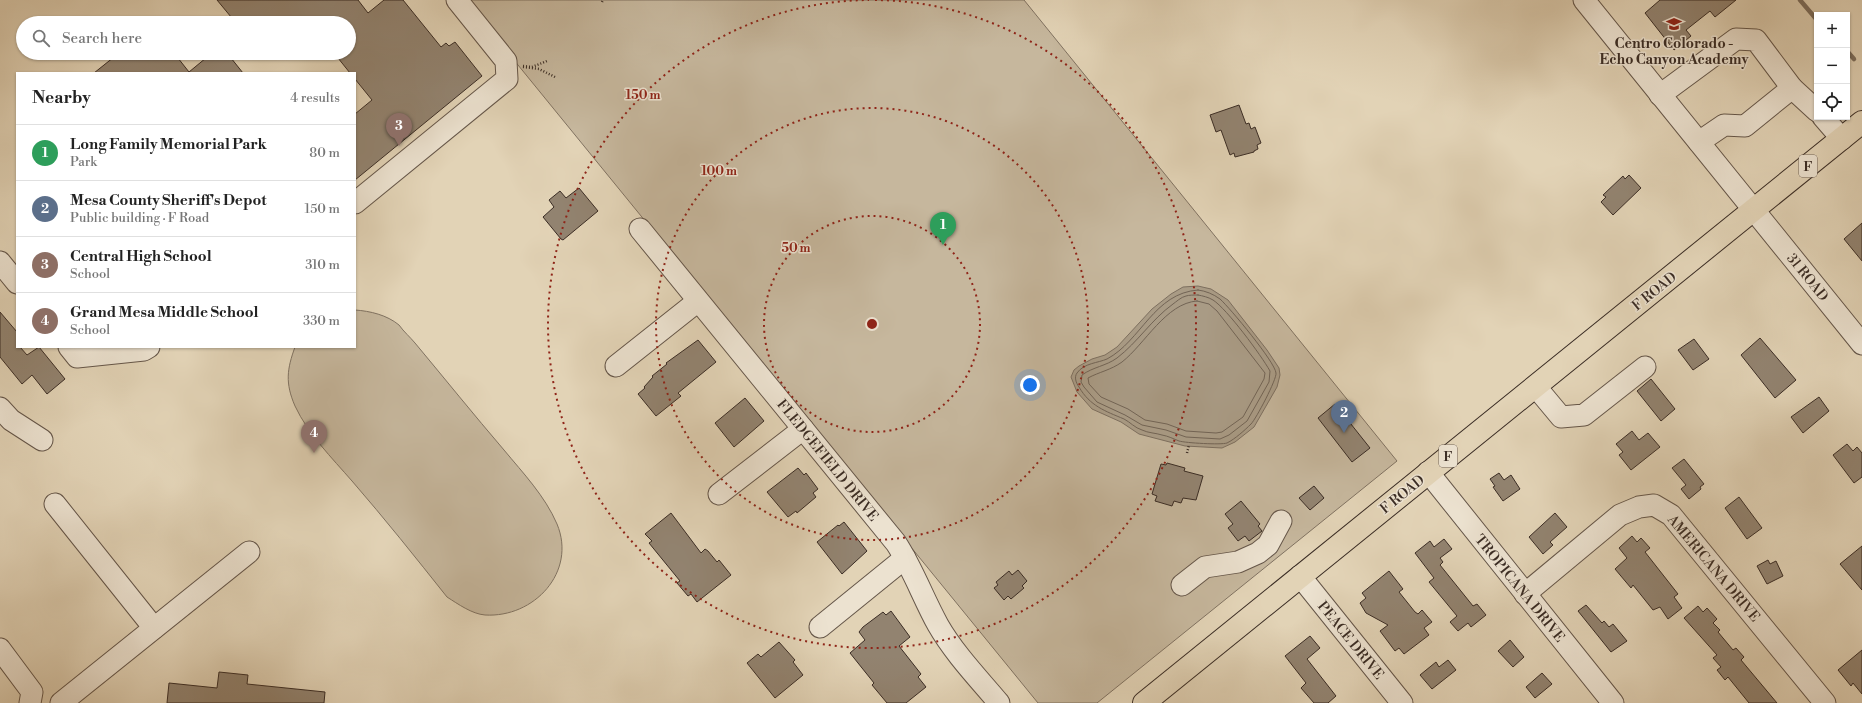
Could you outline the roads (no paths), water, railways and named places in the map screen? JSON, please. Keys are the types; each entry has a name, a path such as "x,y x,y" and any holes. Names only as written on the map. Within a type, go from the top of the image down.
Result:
{"main road":[{"name":"F","path":"1753,210 1862,122"},
{"name":"F ROAD","path":"1144,703 1753,210"}],"street":[{"path":"356,202 507,79 506,61 457,0"},
{"name":"31 ROAD","path":"1584,0 1862,344"},
{"path":"1660,95 1736,39 1756,40 1792,88 1814,108"},
{"path":"1698,142 1724,125 1745,126 1792,88"},
{"path":"1826,120 1842,139"},
{"name":"FLEDGEFIELD DRIVE","path":"640,229 896,543 906,558 938,625 954,648 999,703"},
{"path":"0,262 16,282"},
{"path":"616,366 698,301"},
{"path":"70,348 77,357 144,350 147,348"},
{"path":"1536,387 1561,418 1584,415 1645,367"},
{"path":"0,408 11,420 42,440"},
{"path":"719,494 803,429"},
{"name":"TROPICANA DRIVE","path":"1428,472 1613,703"},
{"path":"55,504 154,628"},
{"name":"AMERICANA DRIVE","path":"1525,594 1620,515 1639,507 1654,505 1671,515 1825,703"},
{"path":"1182,585 1205,567 1238,562 1258,553 1268,545 1281,521"},
{"path":"61,703 249,552"},
{"path":"820,627 906,558"},
{"name":"PEACE DRIVE","path":"1300,576 1402,703"},
{"path":"0,649 32,692 30,703"}],"water":[{"path":"1198,286 1211,289 1228,300 1279,368 1280,375 1277,387 1254,427 1235,442 1222,448 1185,446 1139,434 1121,422 1092,409 1077,392 1071,377 1074,370 1079,366 1092,359 1105,355 1117,347 1152,309 1171,294 1183,287"}],"waterway":[{"path":"1800,0 1814,16"},
{"path":"1850,54 1854,59"}],"place":[{"name":"Centro Colorado - Echo Canyon Academy","path":"1674,24"},
{"name":"Central High School","path":"399,146"},
{"name":"Long Family Memorial Park","path":"943,245"},
{"name":"Mesa County Sheriff's Depot","path":"1344,433"},
{"name":"Grand Mesa Middle School","path":"314,453"}]}
